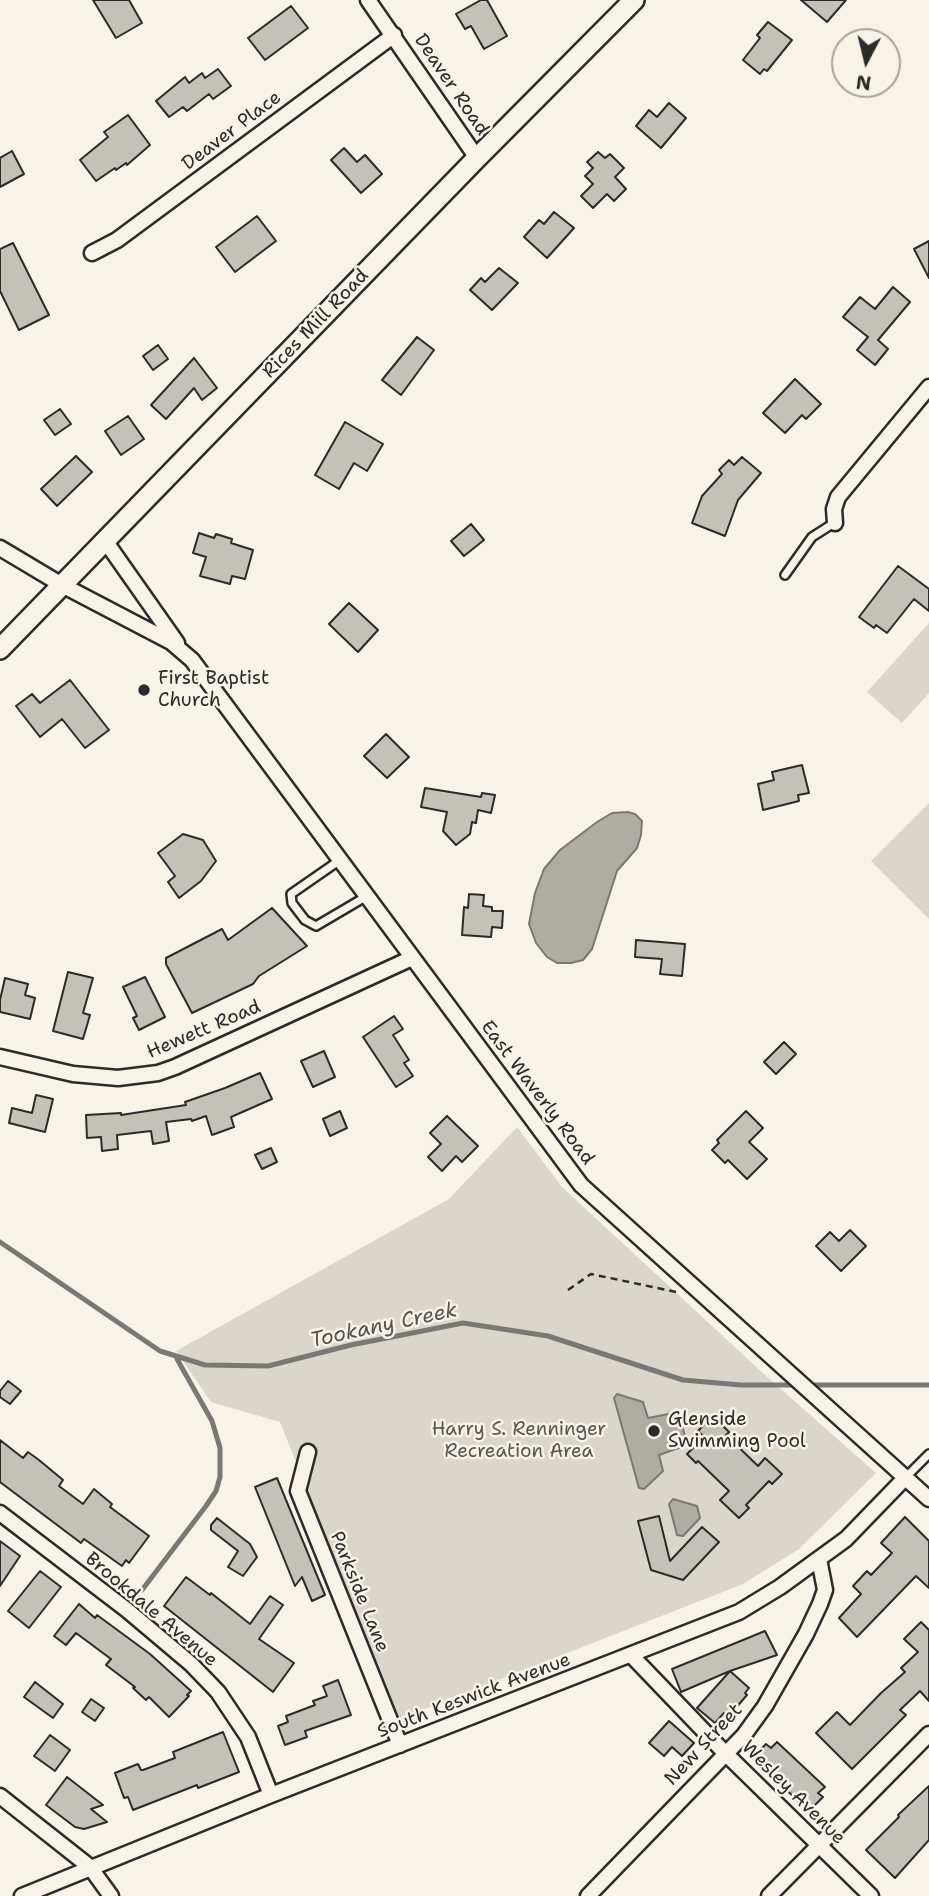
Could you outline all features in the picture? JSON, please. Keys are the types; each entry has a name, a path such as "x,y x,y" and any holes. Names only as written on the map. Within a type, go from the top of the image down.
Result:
{"street":[{"name":"Deaver Road","path":"368,0 477,158"},
{"name":"Rices Mill Road","path":"0,649 634,0"},
{"name":"Deaver Place","path":"92,253 117,240 394,35"},
{"path":"835,523 834,509 838,497 929,387"},
{"name":"East Waverly Road","path":"106,542 181,650 200,669 581,1185 929,1499"},
{"name":"East Waverly Road","path":"0,548 181,650"},
{"name":"Hewett Road","path":"0,1057 73,1074 118,1078 158,1073 412,958"},
{"name":"Parkside Lane","path":"308,1452 298,1491 400,1745"},
{"name":"South Keswick Avenue","path":"22,1896 271,1795 739,1612 780,1587 846,1539 906,1477"},
{"name":"Brookdale Avenue","path":"0,1513 127,1610 191,1664 218,1692 248,1737 271,1795"},
{"name":"New Street","path":"588,1896 744,1735 765,1706 812,1622 825,1590 818,1559"},
{"name":"Wesley Avenue","path":"631,1655 725,1753 872,1896"},
{"path":"769,1896 929,1734"},
{"path":"0,1796 90,1867 111,1896"}],"lane":[{"path":"785,575 811,537 835,523"},
{"path":"340,860 291,894 292,903 305,920 316,926 367,896"},
{"path":"906,1477 929,1454"}],"path":[{"path":"568,1290 591,1273 679,1293"}],"green space":[{"path":"929,623 929,693 902,723 867,692"},
{"path":"929,803 929,919 871,861"},
{"name":"Harry S. Renninger Recreation Area","path":"517,1127 562,1187 766,1376 876,1473 799,1549 743,1584 399,1719 280,1422 211,1402 176,1351 449,1199"}],"shaded area":[{"path":"612,813 635,814 642,821 641,835 637,848 617,871 592,949 583,960 557,963 547,957 536,943 529,924 535,893 544,869 560,850 597,822"},
{"name":"Glenside Swimming Pool","path":"617,1394 643,1402 648,1418 679,1412 687,1445 659,1455 663,1471 644,1489 639,1488 614,1398"},
{"path":"673,1499 697,1506 700,1518 683,1536 677,1535 669,1504"}],"building":[{"path":"93,0 129,0 142,23 116,38"},
{"path":"481,0 487,0 507,36 484,49 471,26 465,29 456,14"},
{"path":"801,0 846,0 827,22"},
{"path":"291,6 308,28 265,60 248,38"},
{"path":"768,22 792,40 767,71 764,69 760,74 743,60 760,38 757,35"},
{"path":"218,69 231,86 213,99 209,94 187,111 183,107 169,117 156,101 185,77 189,83 202,73 205,78"},
{"path":"669,103 686,118 661,148 636,126 649,110 657,117"},
{"path":"128,115 150,145 127,165 126,163 116,170 115,168 96,181 80,160 108,137 104,132"},
{"path":"344,148 357,162 365,155 382,174 361,193 331,160"},
{"path":"12,151 24,174 0,187 0,158"},
{"path":"598,152 605,158 610,154 624,168 615,177 626,189 614,201 607,194 593,208 581,196 593,184 585,176 593,168 587,162"},
{"path":"554,212 574,228 547,258 524,237 539,220 544,224"},
{"path":"257,216 276,241 235,272 216,247"},
{"path":"929,241 929,278 914,249"},
{"path":"13,243 49,315 19,330 0,291 0,249"},
{"path":"499,268 518,283 492,310 470,290 481,278 485,282"},
{"path":"893,287 910,302 878,340 888,349 875,365 857,350 868,337 843,317 860,297 875,309"},
{"path":"417,337 434,350 401,395 382,380"},
{"path":"158,345 168,359 153,370 143,356"},
{"path":"194,358 217,388 202,400 194,388 166,419 151,405"},
{"path":"795,379 821,404 806,419 802,415 785,433 763,413"},
{"path":"60,409 71,424 55,435 44,420"},
{"path":"128,416 144,439 121,455 105,431"},
{"path":"345,422 383,444 367,471 354,463 339,489 315,475"},
{"path":"76,456 92,472 57,506 41,489"},
{"path":"742,457 761,473 738,500 725,536 692,523 702,496 722,474 719,470 729,460 734,465"},
{"path":"471,524 484,540 464,556 451,541"},
{"path":"199,533 214,538 216,534 232,539 231,543 253,550 245,579 232,576 230,584 200,576 206,557 193,553"},
{"path":"898,566 929,589 929,611 914,599 887,633 876,625 874,628 859,617"},
{"path":"349,603 378,630 358,652 329,624"},
{"path":"70,680 109,730 85,748 62,719 40,737 16,706 32,694 40,703"},
{"path":"386,734 409,757 387,778 364,756"},
{"path":"802,765 809,793 798,795 799,801 763,810 758,784 774,780 772,772"},
{"path":"425,788 481,797 482,793 495,795 491,813 478,810 476,823 472,822 470,834 456,845 443,831 447,812 421,807"},
{"path":"183,834 203,840 216,861 201,881 179,898 168,882 175,876 158,853"},
{"path":"469,894 484,895 483,906 492,907 492,911 503,911 502,928 492,927 491,937 462,935 464,907 468,908"},
{"path":"272,908 307,946 259,976 253,984 192,1013 166,964 166,958 222,929 228,940"},
{"path":"636,940 685,944 682,976 660,974 662,959 635,957"},
{"path":"68,972 93,978 83,1013 90,1015 83,1039 53,1031"},
{"path":"145,977 165,1017 139,1030 133,1018 137,1016 123,987"},
{"path":"5,978 28,984 25,995 35,998 30,1019 0,1012"},
{"path":"394,1016 403,1029 393,1035 409,1060 404,1063 413,1076 396,1087 363,1037"},
{"path":"784,1042 796,1054 776,1074 764,1062"},
{"path":"324,1051 335,1077 313,1087 301,1061"},
{"path":"260,1073 272,1099 231,1117 234,1127 212,1135 206,1116 192,1121 166,1122 169,1141 153,1144 151,1131 117,1135 118,1149 102,1151 101,1137 87,1138 86,1115 121,1115 186,1105 185,1102"},
{"path":"36,1095 53,1099 45,1132 9,1123 12,1108 32,1113"},
{"path":"340,1111 347,1128 330,1136 323,1119"},
{"path":"746,1111 763,1128 749,1142 767,1159 747,1179 728,1160 725,1163 712,1150 719,1143 717,1140"},
{"path":"447,1116 478,1146 462,1162 456,1156 442,1171 428,1157 441,1144 430,1133"},
{"path":"271,1148 277,1162 262,1169 255,1155"},
{"path":"850,1230 866,1246 841,1271 816,1246 830,1232 839,1241"},
{"path":"8,1381 21,1391 10,1404 0,1397 0,1391"},
{"path":"710,1418 716,1423 718,1421 729,1432 726,1435 758,1466 765,1458 782,1474 772,1484 769,1481 746,1505 749,1508 739,1518 720,1500 729,1491 687,1454 704,1437 698,1431"},
{"path":"0,1440 23,1458 28,1452 39,1460 63,1480 59,1486 83,1504 94,1489 112,1504 110,1507 149,1536 129,1563 126,1560 122,1566 84,1539 81,1543 0,1482"},
{"path":"277,1478 325,1595 312,1601 302,1577 295,1586 255,1487"},
{"path":"659,1516 670,1561 702,1527 719,1542 683,1580 651,1570 638,1521"},
{"path":"905,1517 929,1541 929,1588 916,1576 857,1637 839,1618 861,1594 853,1586 867,1571 871,1575 892,1553 881,1543"},
{"path":"217,1518 250,1544 257,1557 243,1576 228,1567 238,1551 211,1530 211,1525"},
{"path":"0,1541 20,1556 0,1586"},
{"path":"40,1571 61,1587 29,1628 8,1611"},
{"path":"186,1577 250,1624 270,1596 283,1605 259,1639 294,1663 273,1692 164,1606"},
{"path":"79,1604 95,1618 97,1615 150,1654 191,1691 169,1717 149,1697 146,1700 133,1688 135,1687 106,1665 111,1659 76,1633 66,1645 54,1636"},
{"path":"921,1622 929,1630 929,1701 920,1691 900,1710 906,1715 852,1769 816,1733 837,1712 850,1725 905,1672 901,1668 918,1652 904,1639"},
{"path":"765,1631 777,1655 681,1692 672,1669"},
{"path":"730,1671 749,1688 745,1693 747,1695 728,1717 724,1713 715,1723 697,1708"},
{"path":"338,1680 351,1715 305,1731 307,1737 285,1745 278,1726 288,1722 286,1716 315,1705 313,1701 327,1696 323,1686"},
{"path":"35,1682 63,1704 53,1718 24,1697"},
{"path":"91,1699 104,1708 95,1721 82,1712"},
{"path":"669,1721 694,1743 682,1756 672,1747 664,1756 649,1743"},
{"path":"223,1732 239,1772 133,1810 128,1797 124,1798 115,1773 138,1764 143,1770 175,1758 173,1752"},
{"path":"50,1735 70,1750 55,1771 34,1756"},
{"path":"777,1742 825,1787 818,1793 823,1797 809,1811 752,1758 766,1744 771,1748"},
{"path":"67,1777 103,1805 91,1809 107,1822 84,1829 75,1827 46,1805"},
{"path":"929,1786 929,1840 895,1878 866,1850"}],"waterway":[{"name":"Tookany Creek","path":"0,1242 160,1351 205,1365 268,1366 351,1345 463,1323 548,1336 683,1380 741,1385 796,1385"},
{"path":"142,1590 206,1506 216,1491 220,1477 220,1448 212,1421 177,1359"},
{"name":"Tookany Creek","path":"806,1385 929,1385"}],"place":[{"name":"First Baptist Church","path":"144,690"},
{"name":"Glenside Swimming Pool","path":"654,1431"}]}
